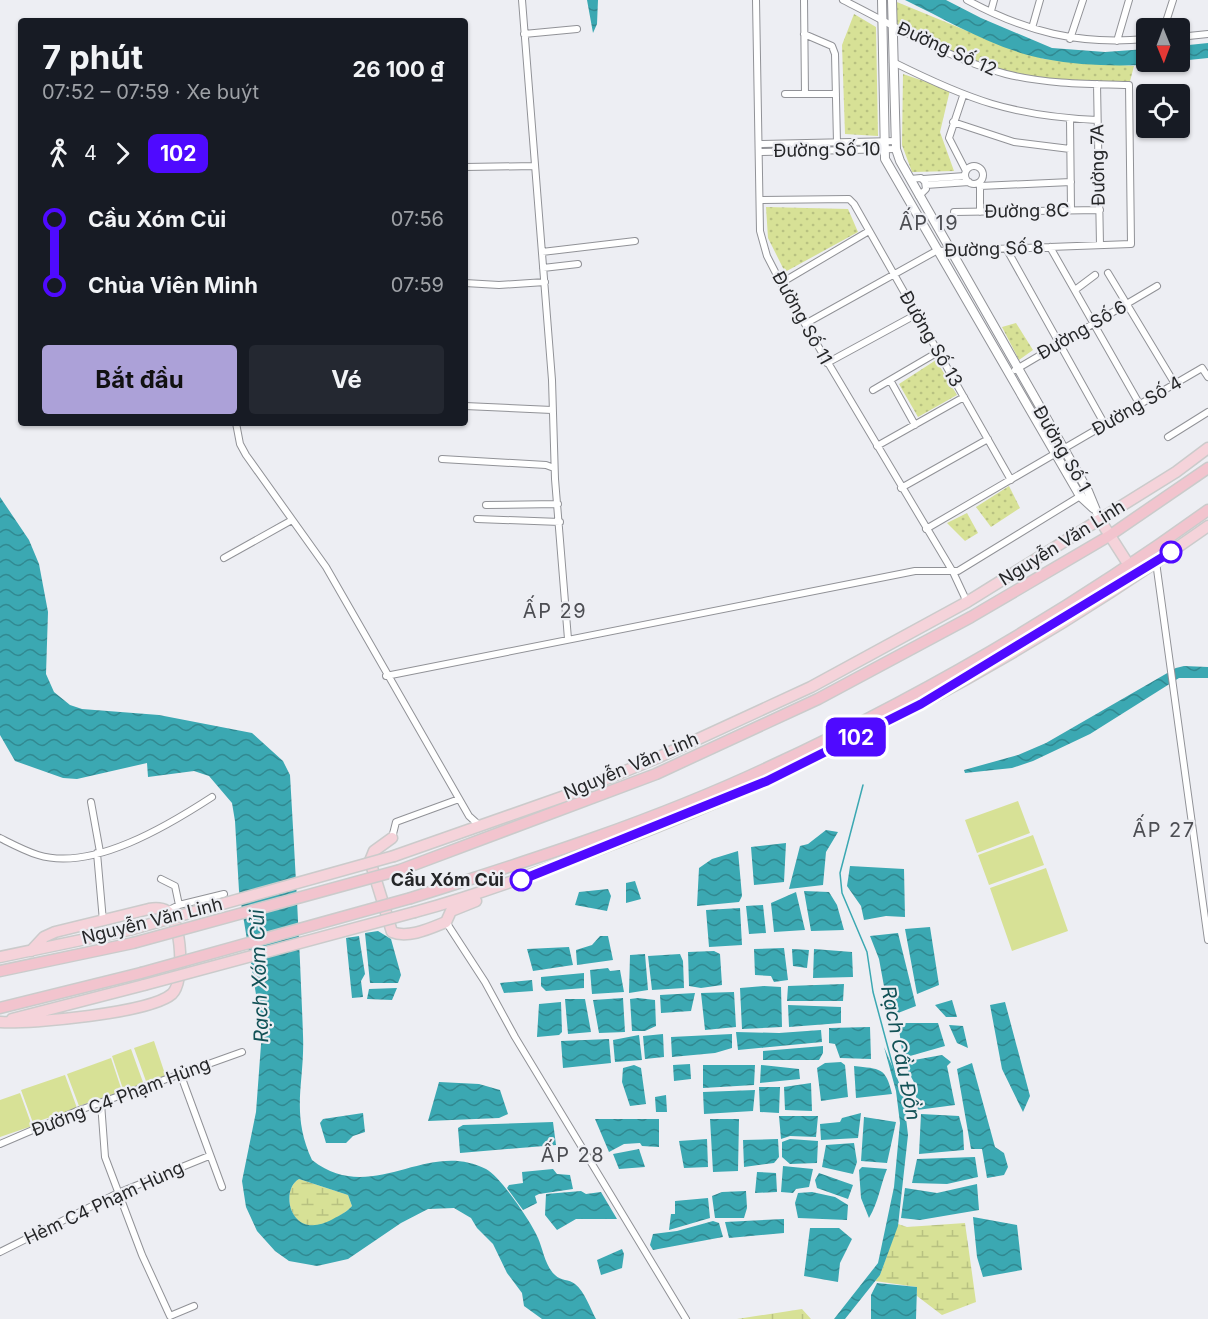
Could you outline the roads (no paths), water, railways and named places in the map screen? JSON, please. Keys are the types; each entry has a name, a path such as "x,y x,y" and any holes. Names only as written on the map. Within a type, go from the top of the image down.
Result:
{"highway":[{"name":"Nguyễn Văn Linh","path":"0,971 133,943 400,870 645,778 818,699 971,617 1109,536 1208,468"},
{"path":"0,1008 141,973 411,898 540,857 673,808 769,768 930,686 1128,564 1208,510"}],"main road":[{"name":"Nguyễn Văn Linh","path":"0,957 129,930 394,856 480,826 657,758 795,695 967,602 1100,520 1208,448"},
{"path":"1100,520 1135,575"},
{"path":"0,1022 501,887 767,781 931,699 1156,562 1208,526"},
{"path":"392,838 374,851 370,861 389,928 396,934 406,935 447,922 451,911 499,894 501,887"},
{"path":"0,1022 69,1019 169,996 178,984 180,969 177,933 167,911 155,908 49,934 31,951"}],"street":[{"path":"522,0 542,252 554,468 568,639"},
{"name":"Đường Số 11","path":"756,0 760,231 767,256 827,363 953,572 967,602"},
{"path":"804,0 805,94"},
{"name":"Đường Số 12","path":"843,0 964,60 1005,74 1063,83 1129,85 1131,244"},
{"name":"Đường Số 1","path":"882,0 885,159 936,251 1012,371 1100,520"},
{"name":"Đường Số 1","path":"892,0 896,145 910,179 950,250 1012,371"},
{"path":"967,0 1032,28 1070,39 1136,40"},
{"path":"991,11 994,0"},
{"path":"1032,28 1041,0"},
{"path":"1070,39 1083,0"},
{"path":"1116,41 1129,0"},
{"path":"1167,18 1173,0"},
{"path":"524,34 577,29"},
{"path":"804,34 832,46 835,54 837,150"},
{"path":"1190,36 1208,34"},
{"path":"892,61 963,96 1034,116 1098,120"},
{"name":"Đường 7A","path":"1097,84 1100,245"},
{"path":"785,94 836,94"},
{"path":"963,96 949,138 967,176 980,184 1071,182"},
{"path":"1070,119 1071,210"},
{"path":"953,122 1014,142 1070,149"},
{"name":"Đường Số 10","path":"759,144 837,142 896,145"},
{"name":"Đường Số 10","path":"759,152 837,150 883,145"},
{"path":"468,167 535,166"},
{"path":"910,179 925,182 967,176 974,166 979,168 982,176 980,212"},
{"path":"908,202 919,196 925,182"},
{"name":"Đường Số 13","path":"760,200 849,199 894,273 1011,480"},
{"name":"Đường 8C","path":"954,212 1100,210"},
{"path":"781,283 869,231"},
{"path":"542,252 635,241"},
{"name":"Đường Số 8","path":"805,324 936,251 1131,244"},
{"path":"1050,247 1140,405"},
{"path":"1006,248 1105,425"},
{"path":"543,268 578,264"},
{"path":"1108,273 1175,384"},
{"path":"1075,290 1095,275"},
{"path":"468,283 499,285 544,282"},
{"name":"Đường Số 6","path":"1012,371 1157,286"},
{"path":"827,363 917,314"},
{"path":"873,390 938,352"},
{"name":"Đường Số 4","path":"926,530 1202,368 1208,377"},
{"path":"890,380 915,425"},
{"path":"876,446 964,397"},
{"path":"468,406 552,410"},
{"path":"1168,437 1208,412"},
{"path":"236,426 237,434 259,476 326,567 469,816 480,826"},
{"path":"902,488 988,439"},
{"path":"442,459 546,465 554,468"},
{"path":"386,675 915,571 944,569 953,572 968,566 1084,494"},
{"path":"486,505 558,504"},
{"path":"477,519 560,522"},
{"path":"224,558 292,520"},
{"path":"1156,562 1175,686 1208,940"},
{"path":"0,838 39,856 56,857 99,853 125,846 148,835 212,797"},
{"path":"392,838 396,822 459,799"},
{"path":"91,802 99,853 104,921"},
{"path":"465,831 469,816"},
{"path":"161,879 175,885 179,905"},
{"path":"167,911 179,905 224,894"},
{"path":"447,922 686,1319"},
{"name":"Đường C4 Phạm Hủng","path":"0,1144 101,1102 242,1052"},
{"path":"180,1073 222,1187"},
{"path":"101,1102 105,1157 170,1316 194,1306"},
{"name":"Hẻm C4 Phạm Hùng","path":"0,1252 118,1193 209,1156"}],"water":[{"path":"587,0 598,0 597,24 593,33"},
{"path":"905,0 946,0 981,18 1052,48 1105,52 1136,50 1136,65 1078,64 1045,59 1009,49"},
{"path":"1208,43 1208,58 1190,60 1190,45"},
{"name":"Rạch Xóm Củi","path":"0,497 29,540 39,564 48,612 46,674 54,692 70,705 82,709 159,715 252,733 283,761 290,775 303,1035 300,1112 305,1143 312,1160 334,1173 356,1177 378,1175 442,1161 464,1162 486,1169 515,1200 538,1238 552,1271 557,1277 573,1282 579,1287 596,1319 542,1319 524,1306 522,1293 507,1273 493,1244 477,1228 471,1218 454,1208 428,1209 401,1223 348,1259 317,1266 289,1261 275,1251 257,1231 246,1207 242,1181 256,1112 262,1031 239,891 232,803 209,776 194,771 148,777 147,763 77,779 63,778 15,761 0,735","holes":["299,1179 348,1195 352,1206 333,1219 318,1225 298,1220 292,1212 290,1203 290,1193 293,1185"]},
{"path":"1208,667 1208,678 1179,678 1090,734 1033,761 1012,768 965,773 964,770 1018,755 1046,743 1176,668"},
{"path":"826,830 838,832 826,852 823,885 789,889 800,846 808,844"},
{"path":"786,843 784,882 754,885 751,847"},
{"path":"738,851 742,896 739,902 697,906 699,868 712,859"},
{"path":"850,866 904,869 905,917 886,916 864,920 861,906 847,886"},
{"path":"635,881 641,899 626,903 626,883"},
{"path":"608,889 611,896 607,911 575,905 579,892"},
{"path":"804,891 829,892 837,905 844,930 811,931"},
{"path":"796,892 805,930 774,932 771,903"},
{"path":"763,905 766,933 749,934 746,906"},
{"path":"740,908 742,945 709,947 706,910"},
{"path":"930,927 939,985 917,994 905,929"},
{"path":"378,931 391,939 401,975 398,983 370,983 365,933"},
{"path":"898,933 916,1006 898,1013 888,1008 879,959 870,936"},
{"path":"359,936 365,974 361,981 363,997 352,998 346,938"},
{"path":"600,936 608,936 613,960 577,965 576,950 592,945"},
{"path":"569,947 573,965 533,971 527,949"},
{"path":"784,948 788,980 774,982 771,976 755,975 754,949"},
{"path":"792,949 809,950 807,968 793,966"},
{"path":"814,949 852,952 853,977 813,978"},
{"path":"714,951 720,954 722,985 701,988 689,986 688,952"},
{"path":"645,954 648,990 629,993 630,955"},
{"path":"680,954 683,961 684,988 652,990 648,956"},
{"path":"608,968 610,971 620,970 624,992 592,994 590,970"},
{"path":"584,973 584,988 546,991 541,986 541,977"},
{"path":"532,980 533,991 504,993 500,983"},
{"path":"844,984 843,1001 787,1001 788,986"},
{"path":"781,987 782,1027 742,1029 740,988"},
{"path":"397,988 392,1000 367,999 369,989"},
{"path":"734,992 736,1027 705,1030 701,993"},
{"path":"695,993 691,1011 661,1013 660,995"},
{"path":"623,998 625,1032 599,1033 593,1000"},
{"path":"565,999 585,999 591,1032 568,1034"},
{"path":"630,999 655,1000 656,1026 645,1031 632,1031"},
{"path":"952,1000 957,1017 946,1017 935,1005"},
{"path":"561,1002 562,1032 559,1035 537,1037 539,1004"},
{"path":"1005,1002 1030,1096 1023,1112 1002,1069 990,1005"},
{"path":"788,1005 841,1007 841,1023 789,1027"},
{"path":"906,1023 938,1023 945,1046 903,1058 899,1029"},
{"path":"949,1025 963,1026 968,1048 957,1043"},
{"path":"870,1027 871,1059 840,1058 835,1044 829,1043 829,1028"},
{"path":"821,1030 822,1042 738,1050 736,1032 779,1033"},
{"path":"663,1034 664,1057 645,1059 643,1036"},
{"path":"732,1034 732,1048 715,1053 672,1057 671,1037"},
{"path":"639,1035 642,1060 615,1062 613,1040"},
{"path":"609,1039 611,1063 563,1068 561,1041"},
{"path":"823,1046 823,1053 819,1060 763,1060 763,1051"},
{"path":"884,1047 903,1092 908,1135 898,1226 880,1275 845,1319 834,1319 878,1263 894,1187 900,1123 896,1091"},
{"path":"942,1055 951,1062 947,1066 955,1105 917,1110 915,1084 903,1062"},
{"path":"841,1062 845,1065 848,1097 821,1101 817,1068 825,1063"},
{"path":"972,1063 995,1147 1004,1153 1008,1167 1004,1175 987,1178 982,1149 971,1149 957,1069"},
{"path":"690,1064 691,1079 674,1081 673,1065"},
{"path":"634,1065 641,1068 646,1104 630,1106 622,1082 623,1068"},
{"path":"703,1065 755,1065 754,1085 703,1088"},
{"path":"761,1065 799,1069 800,1079 760,1083"},
{"path":"854,1066 881,1071 890,1085 892,1094 856,1098"},
{"path":"439,1082 479,1084 500,1090 508,1114 499,1118 428,1121"},
{"path":"811,1083 812,1111 785,1110 784,1087"},
{"path":"759,1087 780,1087 779,1113 760,1112"},
{"path":"755,1090 753,1111 704,1114 703,1092"},
{"path":"666,1095 667,1112 656,1112 655,1097"},
{"path":"363,1113 365,1132 353,1136 346,1143 326,1143 320,1123 323,1119"},
{"path":"861,1113 858,1138 821,1140 820,1124 840,1122 842,1118"},
{"path":"921,1114 959,1116 964,1150 919,1154"},
{"path":"779,1116 818,1116 816,1137 790,1136 781,1139"},
{"path":"864,1117 896,1122 887,1163 861,1161"},
{"path":"595,1119 659,1119 659,1147 642,1146 640,1143 624,1144 609,1152"},
{"path":"710,1119 739,1119 738,1171 713,1172"},
{"path":"553,1122 556,1145 460,1153 458,1128 463,1125"},
{"path":"707,1139 708,1167 684,1168 679,1141"},
{"path":"778,1139 779,1157 774,1163 744,1167 743,1140"},
{"path":"790,1139 818,1141 817,1163 790,1164 782,1157 782,1142"},
{"path":"854,1143 857,1162 853,1174 822,1167 826,1145"},
{"path":"639,1149 645,1167 619,1169 613,1154"},
{"path":"975,1157 978,1177 947,1184 912,1183 917,1159"},
{"path":"783,1166 813,1169 809,1187 796,1189 793,1193 781,1192"},
{"path":"862,1167 887,1169 869,1218 861,1198 859,1170"},
{"path":"553,1169 557,1174 570,1175 573,1189 539,1194 535,1196 537,1203 523,1210 507,1188 509,1185 523,1183 522,1172"},
{"path":"757,1172 776,1173 777,1192 755,1193"},
{"path":"819,1173 853,1185 848,1199 817,1188 815,1180"},
{"path":"977,1184 979,1210 920,1220 901,1218 905,1188 937,1193"},
{"path":"581,1191 586,1194 601,1192 617,1219 576,1219 557,1230 545,1215 546,1194"},
{"path":"746,1191 747,1208 744,1218 715,1218 712,1196 722,1192"},
{"path":"812,1192 835,1197 848,1205 847,1220 798,1218 795,1203 798,1193"},
{"path":"708,1198 710,1218 669,1230 671,1214 675,1214 675,1201"},
{"path":"973,1217 1017,1225 1022,1270 983,1277 977,1257"},
{"path":"784,1219 784,1233 729,1238 725,1222"},
{"path":"713,1221 719,1223 723,1237 653,1250 650,1245 653,1234 677,1231"},
{"path":"810,1228 839,1228 852,1239 840,1263 838,1282 804,1276"},
{"path":"622,1249 624,1254 622,1268 601,1275 597,1260"},
{"path":"877,1283 917,1287 916,1319 871,1319 871,1295"}],"waterway":[{"name":"Rạch Cầu Đồn","path":"863,785 840,873 842,893 867,952 873,992 895,1074"}],"place":[{"name":"Cầu Xóm Củi","path":"521,880"}],"district":[{"name":"ẤP 19","path":"929,223"},
{"name":"ẤP 29","path":"555,611"},
{"name":"ẤP 27","path":"1164,830"},
{"name":"ẤP 28","path":"573,1155"}]}
